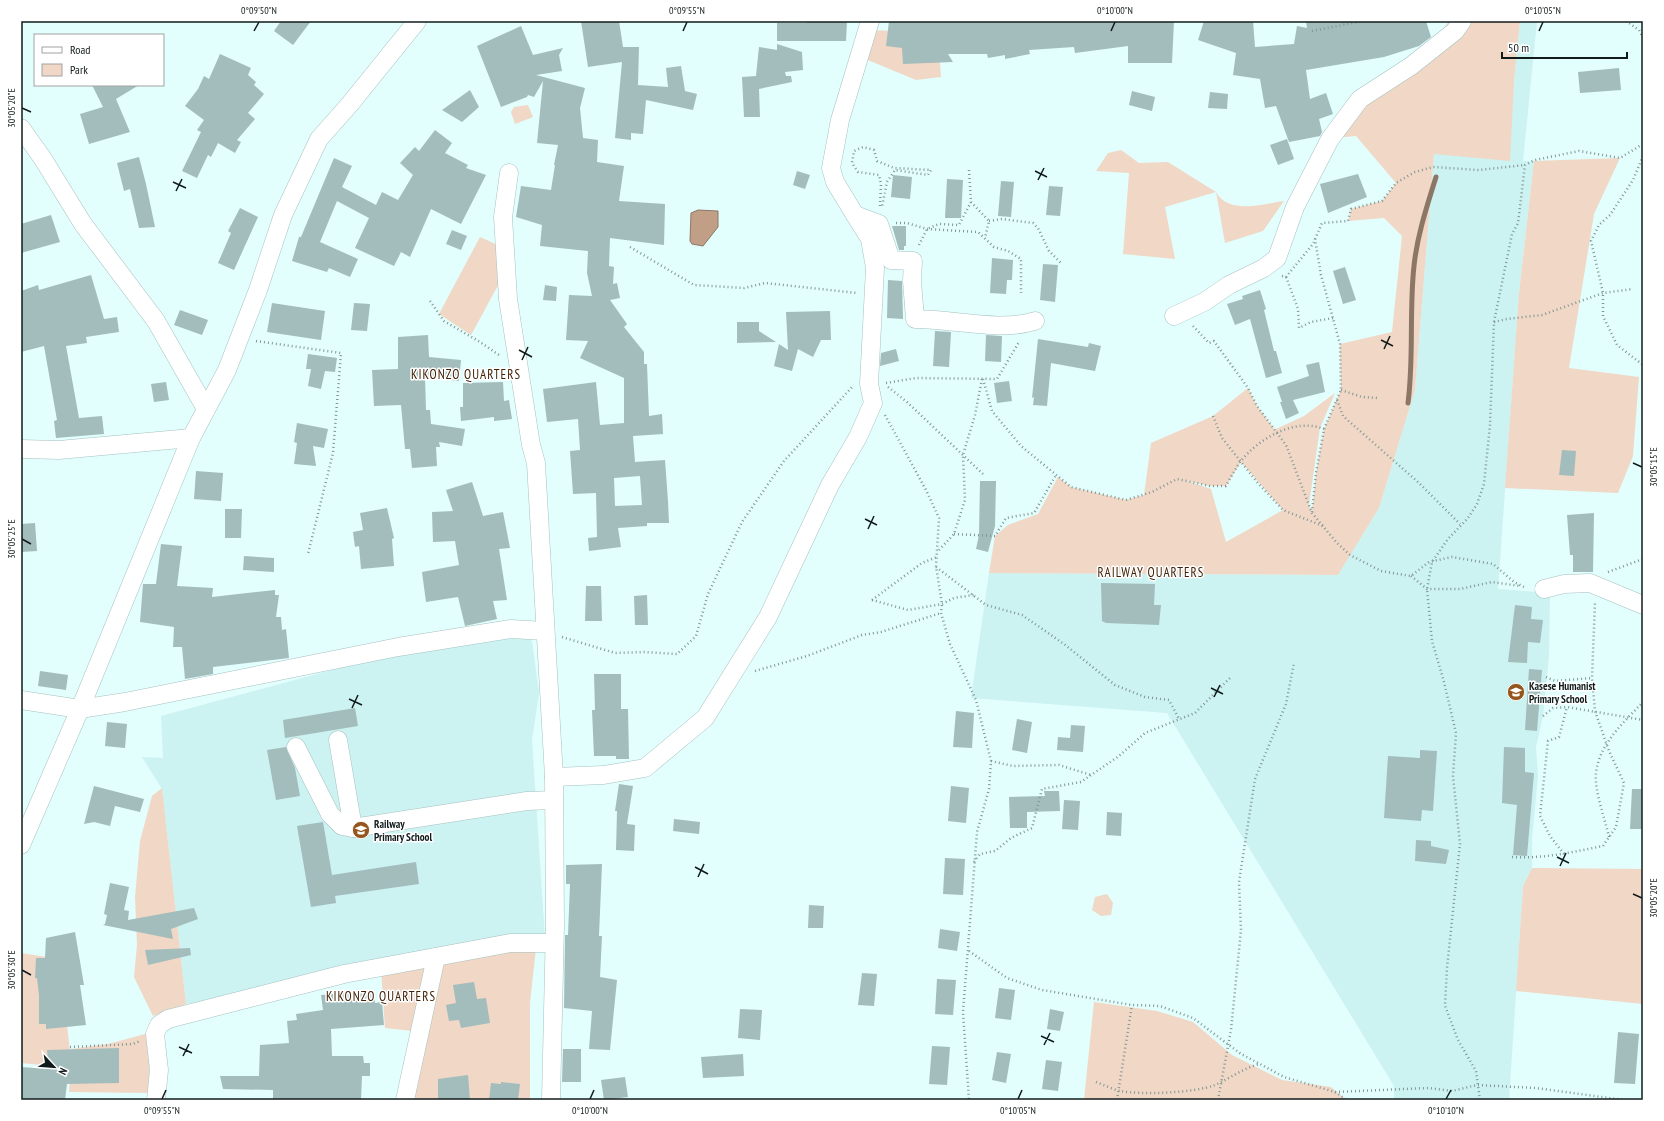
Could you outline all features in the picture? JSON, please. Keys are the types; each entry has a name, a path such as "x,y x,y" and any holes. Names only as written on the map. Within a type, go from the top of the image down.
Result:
{"street":[{"path":"21,845 80,709 191,438 226,370 240,338 283,215 319,139 350,104 417,21"},
{"path":"554,777 604,775 645,768 705,718 768,617 830,485 858,438 873,403 869,384 875,268 870,239 835,182 831,168 840,120 870,21"},
{"path":"1174,316 1204,302 1229,285 1264,268 1277,258 1298,200 1330,139 1360,99 1411,66 1455,31 1462,21"},
{"path":"21,128 43,159 83,224 156,321 206,409"},
{"path":"509,173 503,217 508,299 531,445 536,463 554,777 554,943 551,1100"},
{"path":"855,215 879,224 892,260 913,261 912,281 915,319 941,319 984,324 1024,324 1035,321"},
{"path":"21,450 59,450 191,438"},
{"path":"1544,589 1564,584 1590,583 1643,605"},
{"path":"21,700 80,709 124,702 428,642 511,629 545,631"},
{"path":"338,740 353,828"},
{"path":"296,747 330,814 342,826 353,828 527,801 554,800"},
{"path":"156,1100 159,1070 155,1034 157,1028 162,1022 173,1017 344,974 510,943 554,943"},
{"path":"405,1100 436,957"}],"path":[{"path":"1312,31 1363,21"},
{"path":"1626,21 1639,30 1643,38"},
{"path":"1286,277 1313,244 1322,223 1348,221 1351,209 1382,201 1396,183 1415,172 1433,167 1479,170 1525,165 1535,160 1579,151 1620,158 1643,144"},
{"path":"863,147 874,150 877,161 894,168 931,170 928,175 895,170 887,182 879,224 879,175 858,172 852,163 854,151 863,147"},
{"path":"1643,156 1634,180 1610,215 1599,225 1591,242 1602,293 1603,316 1617,345 1643,365"},
{"path":"1411,576 1432,562 1460,524 1468,518 1477,504 1484,484 1490,425 1494,322 1512,234 1518,223 1525,165"},
{"path":"917,251 920,241 927,228 939,224 959,225 971,202 969,170"},
{"path":"971,202 989,221"},
{"path":"989,221 1002,220 1033,223 1038,228 1049,251 1062,264"},
{"path":"985,238 989,221"},
{"path":"879,224 907,223 927,228 978,232 994,247 1008,251 1021,259 1021,292"},
{"path":"1312,513 1316,473 1324,429 1341,390 1340,344 1321,275 1315,238"},
{"path":"630,247 694,285 744,288 765,283 874,295"},
{"path":"1277,258 1272,273 1286,277"},
{"path":"1286,277 1298,309 1299,328 1311,322 1333,318"},
{"path":"1494,322 1542,314 1602,293 1633,289"},
{"path":"430,301 444,321 480,342 519,368"},
{"path":"1174,316 1195,327 1209,343 1214,341 1248,388 1257,406 1286,445 1312,513 1323,527 1350,555 1381,571 1411,576 1427,589 1460,588 1492,582 1544,589"},
{"path":"984,474 907,402 882,383 916,378 997,379 1017,345 1035,321"},
{"path":"240,338 341,353 333,453 308,554"},
{"path":"938,550 954,534 965,500 963,455 975,415 982,379"},
{"path":"982,379 992,411 1021,446 1071,487 1126,500 1152,492 1177,479 1210,486 1226,486 1241,462 1254,449 1277,432 1298,426 1324,429"},
{"path":"545,631 615,653 645,652 676,654 696,636 708,594 742,522 784,461 852,386 869,384"},
{"path":"1341,390 1362,397 1378,398"},
{"path":"1337,399 1343,416 1419,483 1460,524"},
{"path":"873,403 880,406 897,435 939,518 936,566 942,604 941,613 950,644 976,700 991,761 990,789 977,832 969,951 963,1012 968,1100"},
{"path":"1213,416 1222,438 1283,510 1323,527"},
{"path":"954,534 995,536 1006,518 1034,513 1056,475"},
{"path":"937,557 922,563 872,600 908,610 942,604 954,598 974,595"},
{"path":"1432,562 1452,558 1493,564 1514,582 1524,587"},
{"path":"1432,562 1427,589 1432,641 1444,682 1456,733 1453,776 1460,844 1447,968 1445,1006 1458,1040 1476,1071 1480,1100"},
{"path":"936,566 986,605 1022,615 1064,644 1115,685 1145,697 1169,700 1179,719"},
{"path":"1512,856 1531,858 1564,854 1603,846 1616,827 1624,783 1606,744 1595,711 1592,678 1596,586"},
{"path":"729,681 753,672 808,656 862,635 881,632 941,613"},
{"path":"1218,1100 1223,1081 1231,1030 1241,930 1239,882 1255,779 1286,704 1294,663"},
{"path":"1546,677 1555,681 1592,678"},
{"path":"974,862 980,854 995,851 1011,838 1032,828 1042,788 1081,782 1118,756 1145,733 1195,713 1230,678"},
{"path":"1609,837 1598,792 1596,773 1606,744 1643,702"},
{"path":"1564,854 1550,836 1540,816 1548,741 1559,737 1567,707"},
{"path":"1543,716 1553,708 1567,707 1643,720"},
{"path":"991,761 1012,766 1059,765 1091,775"},
{"path":"969,951 1007,978 1042,990 1132,1005 1160,1006 1193,1018 1228,1044 1284,1077 1335,1092 1347,1100"},
{"path":"1117,1100 1132,1005"},
{"path":"70,1047 133,1044 155,1034"},
{"path":"1096,1082 1118,1091 1152,1093 1182,1091 1214,1085 1246,1067 1260,1064"},
{"path":"1335,1092 1428,1088 1452,1091 1477,1085 1536,1088 1624,1100"}],"shaded area":[{"path":"1520,21 1537,21 1523,161 1534,161 1519,293 1498,589 1550,593 1549,656 1543,716 1536,747 1538,776 1532,838 1532,868 1523,886 1509,1100 1394,1100 1394,1086 1167,713 971,698 989,573 1338,575 1379,508 1415,390 1434,154 1514,82"},
{"path":"698,210 718,211 718,227 703,246 692,244 690,241 691,213"},
{"name":"Railway Primary School","path":"517,633 532,641 539,693 532,740 545,939 186,1004 162,789 142,757 163,758 161,716 384,656"}],"green space":[{"path":"1449,21 1520,21 1514,82 1510,161 1434,154 1415,390 1379,508 1338,575 989,573 995,536 1008,525 1038,514 1058,477 1071,487 1126,500 1144,495 1151,443 1213,416 1248,388 1257,406 1276,431 1276,429 1304,416 1335,393 1320,428 1309,505 1312,512 1316,473 1324,429 1341,390 1340,344 1392,332 1402,236 1384,218 1348,221 1351,209 1382,201 1396,183 1356,136 1335,138 1365,102 1413,69","holes":["1241,462 1283,510 1226,542 1211,489 1184,480 1210,486 1226,486"]},
{"path":"871,30 938,33 941,77 916,80 863,58"},
{"path":"528,105 533,117 515,124 511,112 514,107"},
{"path":"1121,150 1139,163 1168,162 1216,192 1165,207 1175,259 1123,254 1129,173 1096,171 1108,153"},
{"path":"1620,158 1594,214 1569,368 1639,377 1633,456 1618,493 1505,488 1519,293 1534,161"},
{"path":"1216,192 1229,204 1238,206 1257,206 1284,201 1263,231 1225,243"},
{"path":"480,237 502,247 502,278 471,335 439,314"},
{"path":"162,788 186,1004 153,1016 134,977 137,945 135,897 140,841 152,796"},
{"path":"1532,868 1643,869 1643,1004 1516,991 1523,886"},
{"path":"1107,894 1113,903 1111,915 1101,916 1092,910 1095,897"},
{"path":"536,948 530,1003 530,1100 413,1100 439,966 448,960"},
{"path":"21,953 60,959 71,1062 71,1049 108,1044 149,1033 149,1093 69,1092 71,1068 21,1063"},
{"path":"427,961 412,1031 385,1028 381,969"},
{"path":"1094,1002 1157,1011 1193,1022 1232,1055 1282,1080 1331,1087 1346,1100 1084,1100"}],"building":[{"path":"281,21 311,21 293,45 274,31"},
{"path":"581,21 619,21 623,47 639,47 638,85 668,87 666,68 681,66 685,91 697,94 693,110 646,100 643,134 631,133 631,140 615,138 622,62 588,67"},
{"path":"807,21 847,21 846,41 777,41 777,23 807,23"},
{"path":"889,21 1174,21 1172,63 1128,63 1128,46 1075,53 1074,47 1029,50 1030,54 1005,59 1005,55 988,58 987,54 948,54 953,62 903,64 902,48 886,46"},
{"path":"1204,21 1253,21 1255,47 1294,44 1297,26 1307,28 1306,21 1426,21 1431,37 1419,46 1384,57 1306,70 1310,99 1326,93 1333,114 1319,119 1322,132 1320,136 1289,142 1276,106 1265,108 1260,79 1233,75 1236,53 1198,40"},
{"path":"521,26 533,55 563,48 559,55 562,71 536,75 585,88 580,108 583,138 598,140 597,162 624,166 619,201 665,204 664,245 610,238 609,266 614,267 613,284 617,283 620,298 610,300 627,324 624,327 644,352 644,364 647,364 649,416 662,414 663,434 633,436 635,462 665,460 669,523 647,523 647,526 618,528 621,547 589,551 588,538 597,537 596,493 573,494 570,451 580,450 578,419 547,422 543,389 596,382 600,425 624,423 624,378 580,358 588,341 566,340 569,295 592,296 587,273 588,251 540,246 542,225 516,217 521,186 551,190 558,145 537,143 543,81 534,97 528,95 527,97 501,107 477,46","holes":["640,476 642,505 615,506 614,478"]},
{"path":"777,44 802,52 803,70 785,72 786,76 791,76 792,82 759,89 760,117 744,117 742,77 756,76 759,47 777,50"},
{"path":"220,54 251,68 248,75 256,82 254,85 264,94 248,113 255,119 237,140 241,142 235,153 218,143 211,157 208,155 197,178 182,171 201,132 197,130 204,120 185,106 198,89 204,76 209,79"},
{"path":"1619,68 1621,90 1580,93 1578,72"},
{"path":"92,86 137,86 116,99 130,132 89,144 80,114 103,107"},
{"path":"470,90 479,107 462,122 442,110"},
{"path":"1132,91 1155,97 1152,111 1129,105"},
{"path":"1210,92 1228,94 1227,109 1208,108"},
{"path":"435,130 452,143 445,153 468,165 466,168 486,175 461,224 431,209 410,257 401,252 394,266 355,248 369,218 337,201 320,242 358,259 350,277 329,268 327,272 292,261 299,237 301,237 334,158 352,166 342,187 376,205 382,192 398,200 413,175 400,163 415,147 419,151"},
{"path":"1287,139 1294,159 1278,165 1270,145"},
{"path":"139,157 155,227 139,228 130,189 124,191 117,163"},
{"path":"797,171 810,175 805,189 793,185"},
{"path":"1358,174 1367,197 1328,213 1320,184"},
{"path":"893,175 912,177 910,199 891,197"},
{"path":"947,179 963,180 961,218 945,218"},
{"path":"1001,181 1014,182 1011,217 998,216"},
{"path":"1049,186 1063,187 1060,216 1046,215"},
{"path":"240,208 258,217 234,270 218,263 231,233 228,231"},
{"path":"51,215 60,242 21,253 21,224"},
{"path":"892,226 906,226 906,246 904,246 904,250 899,250"},
{"path":"452,230 467,236 461,250 446,244"},
{"path":"992,258 1013,260 1012,280 1007,280 1006,294 990,293"},
{"path":"1043,264 1058,265 1055,302 1040,300"},
{"path":"1345,267 1356,300 1343,304 1333,271"},
{"path":"91,275 104,319 117,317 119,332 86,337 87,343 66,346 79,418 102,416 104,434 56,438 54,421 57,420 44,346 21,352 21,291 38,285 39,290"},
{"path":"888,280 902,281 903,319 887,318"},
{"path":"545,285 557,287 556,301 543,300"},
{"path":"1260,290 1266,309 1264,310 1274,351 1276,351 1282,373 1266,378 1250,319 1235,325 1227,304 1243,299 1242,296"},
{"path":"272,303 325,311 321,340 267,332"},
{"path":"354,303 370,304 367,331 351,330"},
{"path":"180,310 208,320 202,335 174,325"},
{"path":"830,311 831,340 821,340 813,357 798,349 792,371 774,366 779,344 788,350 786,312"},
{"path":"737,322 759,322 759,331 776,342 737,343"},
{"path":"935,331 951,332 949,367 933,366"},
{"path":"428,335 429,357 461,360 459,381 425,377 426,410 430,410 431,424 465,429 462,446 439,442 440,447 436,447 437,466 412,468 410,449 405,449 401,405 374,406 372,370 398,369 398,337"},
{"path":"986,335 1002,336 1001,362 985,361"},
{"path":"1038,339 1088,347 1089,343 1101,346 1095,371 1051,363 1047,406 1033,405 1034,397 1032,398"},
{"path":"896,349 899,361 880,366 881,353"},
{"path":"308,354 337,358 335,372 325,371 321,389 308,386 311,369 306,369"},
{"path":"1319,362 1325,392 1293,400 1299,413 1286,419 1277,387 1309,376 1306,365"},
{"path":"1009,381 1012,401 997,403 994,383"},
{"path":"166,382 169,400 154,402 151,384"},
{"path":"503,382 504,401 509,400 512,419 494,421 494,417 461,421 460,407 463,407 463,383"},
{"path":"297,423 328,429 324,448 313,446 316,466 294,464 297,443 294,442"},
{"path":"1562,450 1576,451 1574,476 1559,475"},
{"path":"196,471 223,473 221,501 194,499"},
{"path":"980,481 996,481 995,526 988,552 976,549 979,535"},
{"path":"472,482 483,516 503,512 510,548 499,549 507,600 493,601 497,619 465,626 458,597 426,602 422,572 459,565 455,541 433,542 432,512 453,511 446,490"},
{"path":"387,508 394,538 392,539 394,566 361,569 359,546 355,547 353,532 363,530 360,513"},
{"path":"225,509 242,509 241,538 225,538"},
{"path":"1594,513 1593,572 1573,572 1573,555 1570,555 1567,515"},
{"path":"35,523 37,551 21,552 21,524"},
{"path":"161,544 182,546 177,586 213,588 212,597 275,590 275,595 279,595 276,617 281,617 282,630 286,629 289,658 213,667 213,674 185,679 182,647 173,647 174,627 140,622 143,584 156,584"},
{"path":"244,556 274,558 274,572 243,570"},
{"path":"1101,583 1155,584 1154,605 1161,605 1159,625 1106,623 1102,621"},
{"path":"586,586 601,586 602,621 585,621"},
{"path":"647,595 648,625 635,625 634,596"},
{"path":"1515,605 1532,607 1531,619 1543,620 1540,643 1528,642 1527,663 1508,662"},
{"path":"1529,669 1542,670 1537,731 1525,730"},
{"path":"40,671 68,675 66,690 38,686"},
{"path":"594,674 621,674 621,709 628,709 629,759 616,759 616,756 594,756 592,710 595,710"},
{"path":"355,708 358,726 285,738 283,720"},
{"path":"956,711 974,713 972,748 953,747"},
{"path":"1017,719 1032,722 1027,753 1012,750"},
{"path":"107,722 127,724 125,748 105,746"},
{"path":"1071,725 1085,726 1083,752 1057,750 1058,737 1070,738"},
{"path":"286,747 295,768 300,796 276,800 267,750"},
{"path":"1504,747 1525,748 1525,772 1534,773 1527,856 1513,855 1517,805 1502,803"},
{"path":"1420,750 1437,751 1433,811 1422,810 1421,821 1384,818 1388,756 1420,758"},
{"path":"619,784 633,786 627,824 635,825 634,851 616,850 617,811 615,811"},
{"path":"94,786 144,799 140,812 115,806 110,826 94,822 84,824"},
{"path":"951,786 969,788 966,823 948,821"},
{"path":"1632,789 1643,789 1643,829 1630,829"},
{"path":"1044,791 1059,791 1060,811 1027,812 1027,828 1010,828 1009,797 1045,796"},
{"path":"1064,800 1080,801 1078,830 1062,829"},
{"path":"1107,812 1122,813 1121,836 1106,835"},
{"path":"674,819 700,822 699,834 673,831"},
{"path":"323,822 332,875 416,862 419,884 335,896 336,903 311,907 297,826"},
{"path":"1416,840 1431,841 1431,846 1449,850 1446,864 1415,861"},
{"path":"945,858 965,859 963,895 943,894"},
{"path":"602,864 599,936 602,936 600,977 617,980 610,1050 589,1049 592,1011 564,1008 565,935 568,935 570,884 566,884 566,865"},
{"path":"110,883 129,887 124,910 129,911 128,920 194,908 198,919 171,929 173,939 103,925 105,924 107,915 104,914"},
{"path":"809,905 824,906 823,928 808,928"},
{"path":"940,929 960,932 957,951 938,948"},
{"path":"75,932 84,985 80,985 86,1025 46,1029 46,1024 39,1024 39,995 37,978 35,978 36,958 45,958 46,938"},
{"path":"190,948 191,955 148,965 145,950"},
{"path":"862,973 877,974 874,1006 858,1005"},
{"path":"937,979 956,980 953,1015 935,1014"},
{"path":"474,982 477,999 486,998 490,1023 461,1028 459,1020 449,1021 446,1005 456,1003 453,985"},
{"path":"999,988 1015,990 1011,1020 995,1018"},
{"path":"374,991 375,1003 382,1002 384,1025 331,1029 332,1056 363,1056 364,1063 370,1063 370,1076 362,1076 361,1100 273,1100 273,1090 223,1089 220,1076 259,1076 260,1045 289,1043 287,1021 297,1020 296,1014 323,1010 321,995"},
{"path":"740,1009 762,1010 760,1040 738,1038"},
{"path":"1050,1009 1064,1012 1060,1031 1047,1029"},
{"path":"1618,1032 1639,1034 1635,1084 1614,1083"},
{"path":"932,1046 950,1047 947,1085 929,1084"},
{"path":"119,1048 119,1083 67,1084 65,1100 21,1100 21,1067 49,1069 47,1050"},
{"path":"563,1049 581,1049 581,1082 562,1082"},
{"path":"997,1052 1011,1054 1006,1083 992,1080"},
{"path":"743,1054 744,1076 703,1078 701,1057"},
{"path":"1046,1060 1062,1062 1058,1091 1042,1089"},
{"path":"468,1075 470,1100 438,1100 438,1079"},
{"path":"625,1077 628,1097 604,1100 601,1080"},
{"path":"501,1082 520,1084 518,1100 489,1100 491,1083 501,1084"}],"waterway":[{"path":"1408,403 1411,369 1412,300 1415,255 1436,177"}],"place":[{"name":"Kasese Humanist Primary School","path":"1516,692"},
{"name":"Railway Primary School","path":"361,830"}],"district":[{"name":"KIKONZO QUARTERS","path":"466,374"},
{"name":"RAILWAY QUARTERS","path":"1151,572"},
{"name":"KIKONZO QUARTERS","path":"381,996"}]}
